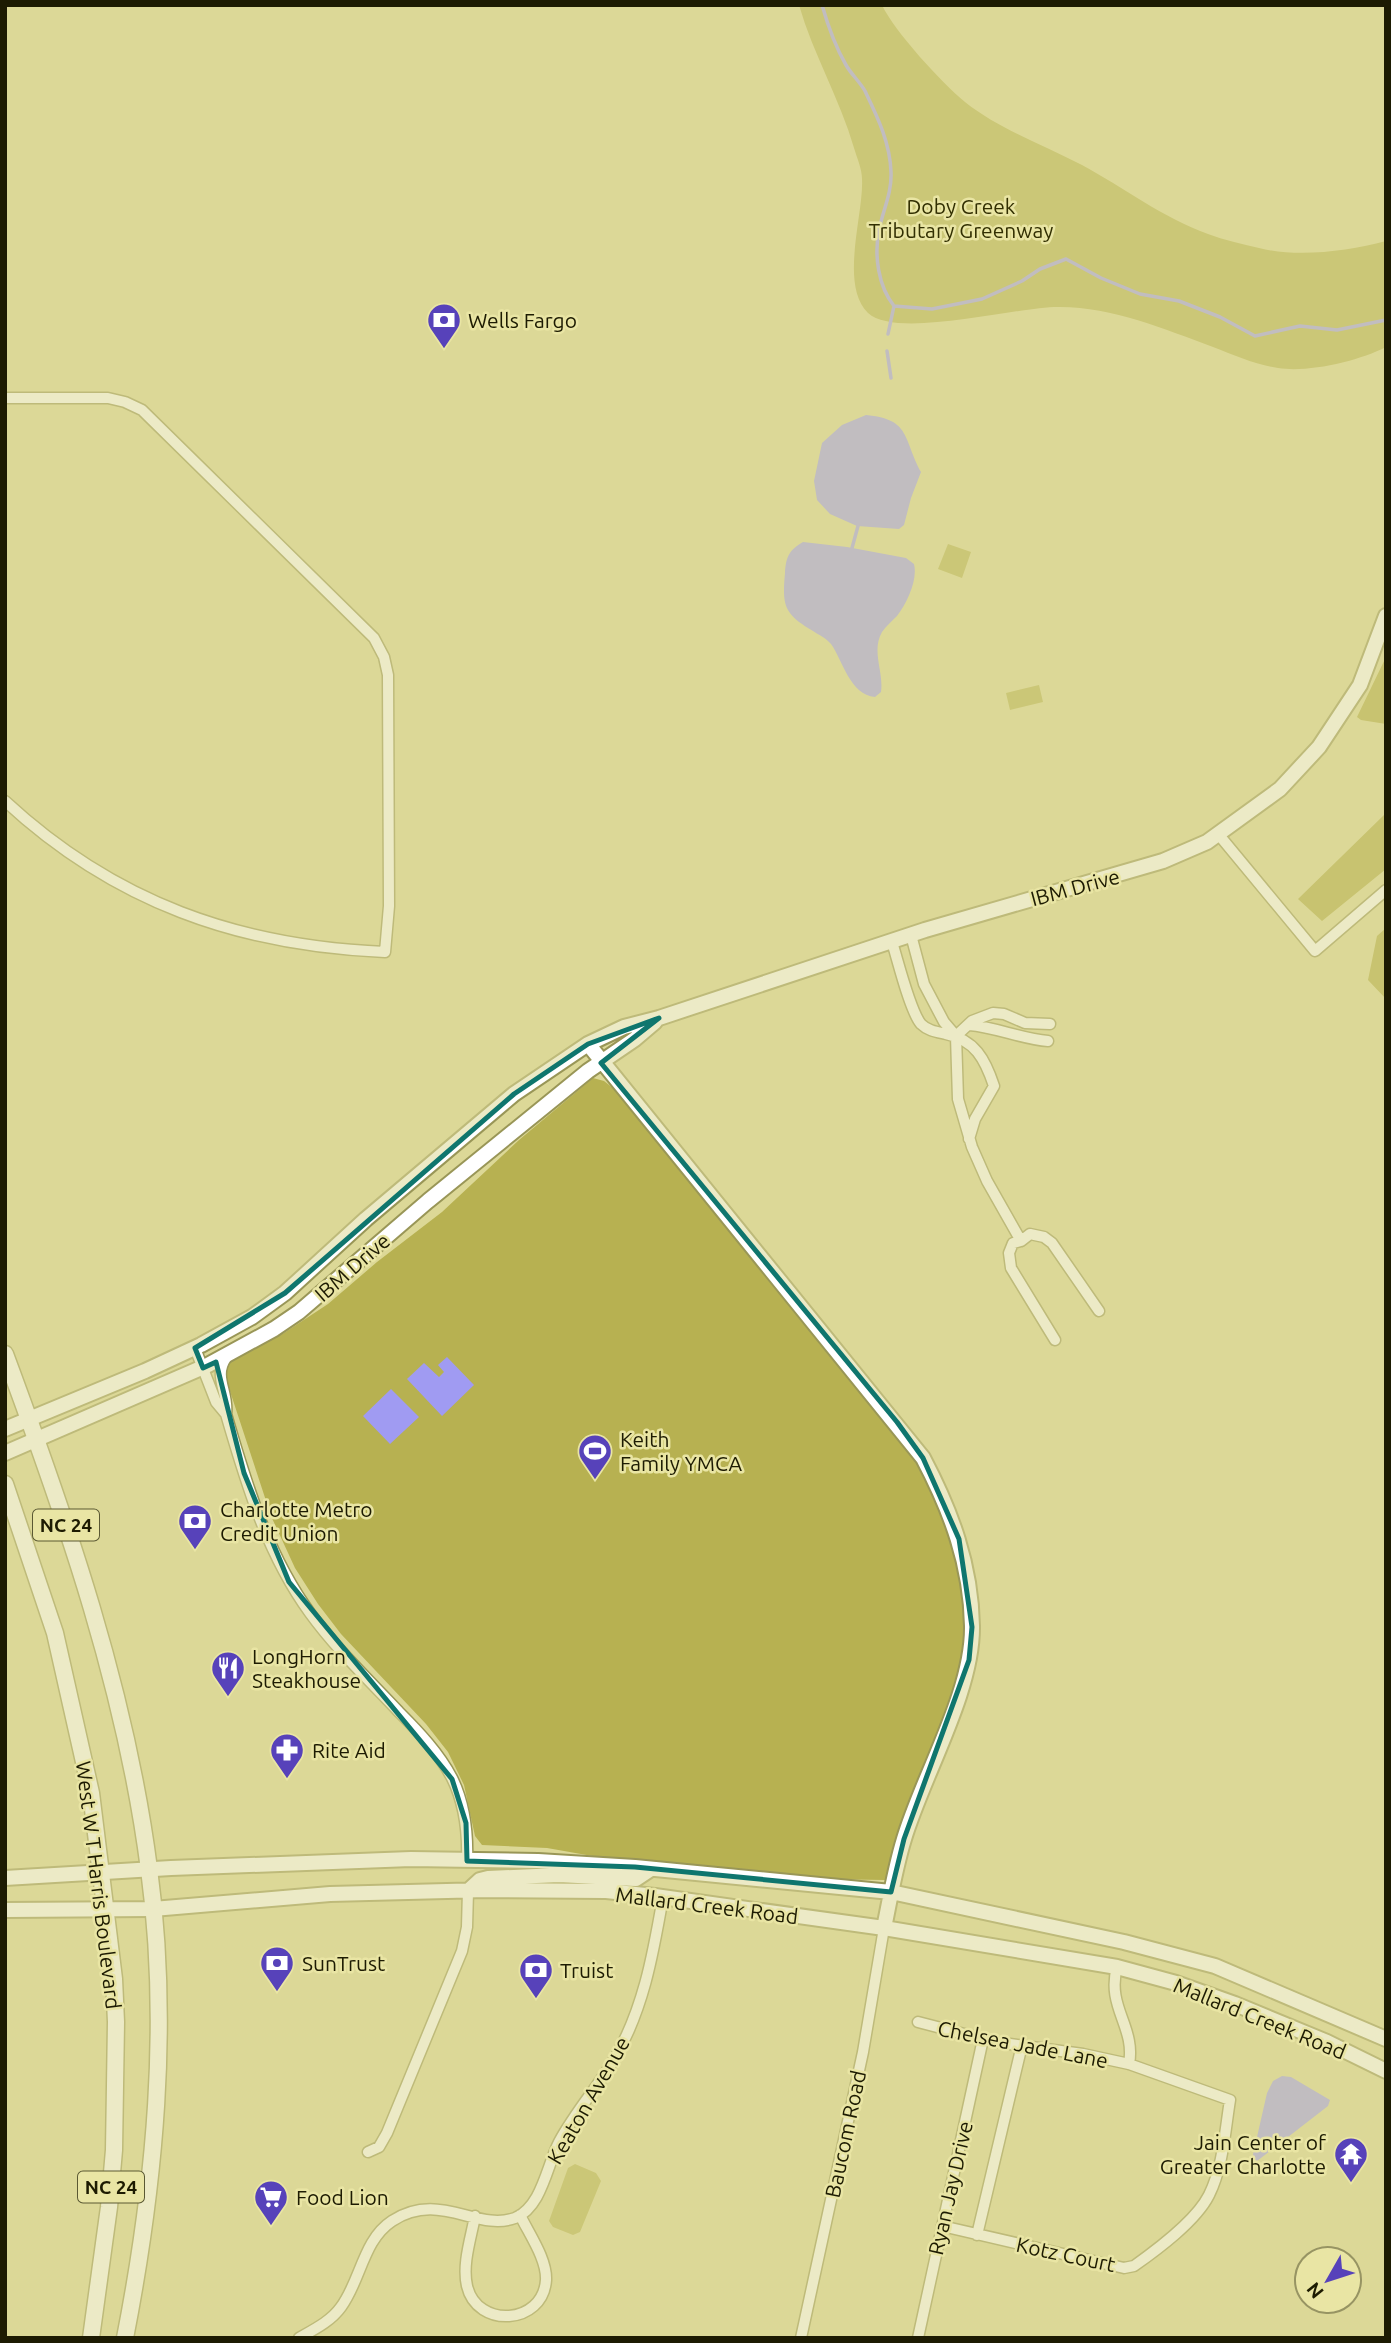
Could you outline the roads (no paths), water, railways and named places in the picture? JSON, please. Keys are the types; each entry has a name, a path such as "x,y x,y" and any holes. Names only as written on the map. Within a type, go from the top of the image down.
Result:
{"main road":[{"name":"West W T Harris Boulevard","path":"5,1354 30,1418 94,1612 131,1763 150,1870 158,1993 158,2088 144,2227 125,2338"},
{"name":"West W T Harris Boulevard","path":"5,1484 55,1633 91,1793 116,2001 114,2150 109,2207 90,2338"}],"street":[{"path":"5,398 108,398 142,410 374,638 384,657 388,675 389,914 385,952 332,949 278,941 226,928 176,910 128,889 76,858 5,801"},
{"name":"IBM Drive","path":"5,1429 195,1348 253,1317 285,1293 366,1219 514,1094 588,1044 624,1027 659,1018 911,935 1163,862 1219,835 1280,789 1319,747 1360,685 1386,616"},
{"path":"1219,835 1315,951 1386,890"},
{"path":"911,935 924,984 944,1022 956,1036 958,1098 969,1139 987,1181 1021,1241"},
{"path":"892,942 919,1021 930,1030 956,1036 974,1046 985,1062 995,1086 975,1119 969,1139"},
{"path":"956,1036 969,1025 993,1013 1050,1024"},
{"name":"IBM Drive","path":"5,1453 202,1368 274,1329 299,1312 428,1201 588,1071 635,1039 659,1018"},
{"path":"1012,1035 1019,1020"},
{"path":"969,1025 982,1026 1030,1040 1048,1041"},
{"path":"588,1044 897,1422 923,1458 942,1493 959,1539 968,1582 972,1627 969,1660 904,1839 884,1928"},
{"path":"1055,1340 1012,1268 1009,1253 1013,1243 1030,1234 1036,1234 1052,1243 1098,1311"},
{"path":"195,1348 216,1402 226,1414 255,1506 289,1581 317,1622 423,1736 452,1779 466,1824 467,1861"},
{"path":"226,1414 228,1401 220,1366 227,1356"},
{"name":"Mallard Creek Road","path":"5,1878 371,1859 538,1861 891,1892 1124,1942 1215,1966 1386,2039"},
{"path":"368,2152 379,2147 387,2133 462,1951 468,1918 468,1891 480,1880 488,1878 559,1875 636,1879 651,1869"},
{"name":"Mallard Creek Road","path":"5,1910 153,1909 330,1894 468,1891 606,1891 663,1897 884,1928 1117,1966 1235,2004 1327,2042 1386,2071"},
{"name":"Keaton Avenue","path":"520,2215 533,2203 558,2144 573,2117 612,2063 627,2034 653,1955 663,1897"},
{"name":"Baucom Road","path":"801,2338 863,2052 884,1928"},
{"path":"1117,1966 1113,1987 1130,2045 1129,2064"},
{"name":"Chelsea Jade Lane","path":"918,2022 983,2039 1129,2064"},
{"name":"Ryan Jay Drive","path":"918,2338 983,2039"},
{"path":"977,2235 1022,2045"},
{"name":"Kotz Court","path":"942,2226 1124,2267 1134,2266 1147,2257 1200,2207 1214,2182 1230,2100 1129,2064"},
{"path":"299,2338 323,2325 341,2308 375,2238 390,2222 403,2214 422,2209 438,2209 505,2221 520,2215 544,2265 546,2284 534,2306 523,2314 512,2317 489,2314 477,2305 470,2295 466,2269 475,2216"}],"waterway":[{"path":"822,5 838,51 865,91 888,150 891,180 879,230 877,260 884,289 894,306 932,309 982,299 1022,281 1040,269 1066,259 1101,278 1140,294 1179,301 1220,317 1255,336 1300,326 1337,330 1386,320"},
{"path":"888,334 894,306"},
{"path":"887,351 891,378"},
{"path":"852,548 858,526"}],"place":[{"name":"Wells Fargo","path":"444,350"},
{"name":"Keith Family YMCA","path":"595,1481"},
{"name":"Charlotte Metro Credit Union","path":"195,1551"},
{"name":"LongHorn Steakhouse","path":"228,1698"},
{"name":"Rite Aid","path":"287,1780"},
{"name":"SunTrust","path":"277,1993"},
{"name":"Truist","path":"536,2000"},
{"name":"Jain Center of Greater Charlotte","path":"1351,2184"},
{"name":"Food Lion","path":"271,2227"}],"park label":[{"name":"Doby Creek Tributary Greenway","path":"961,218"}]}
